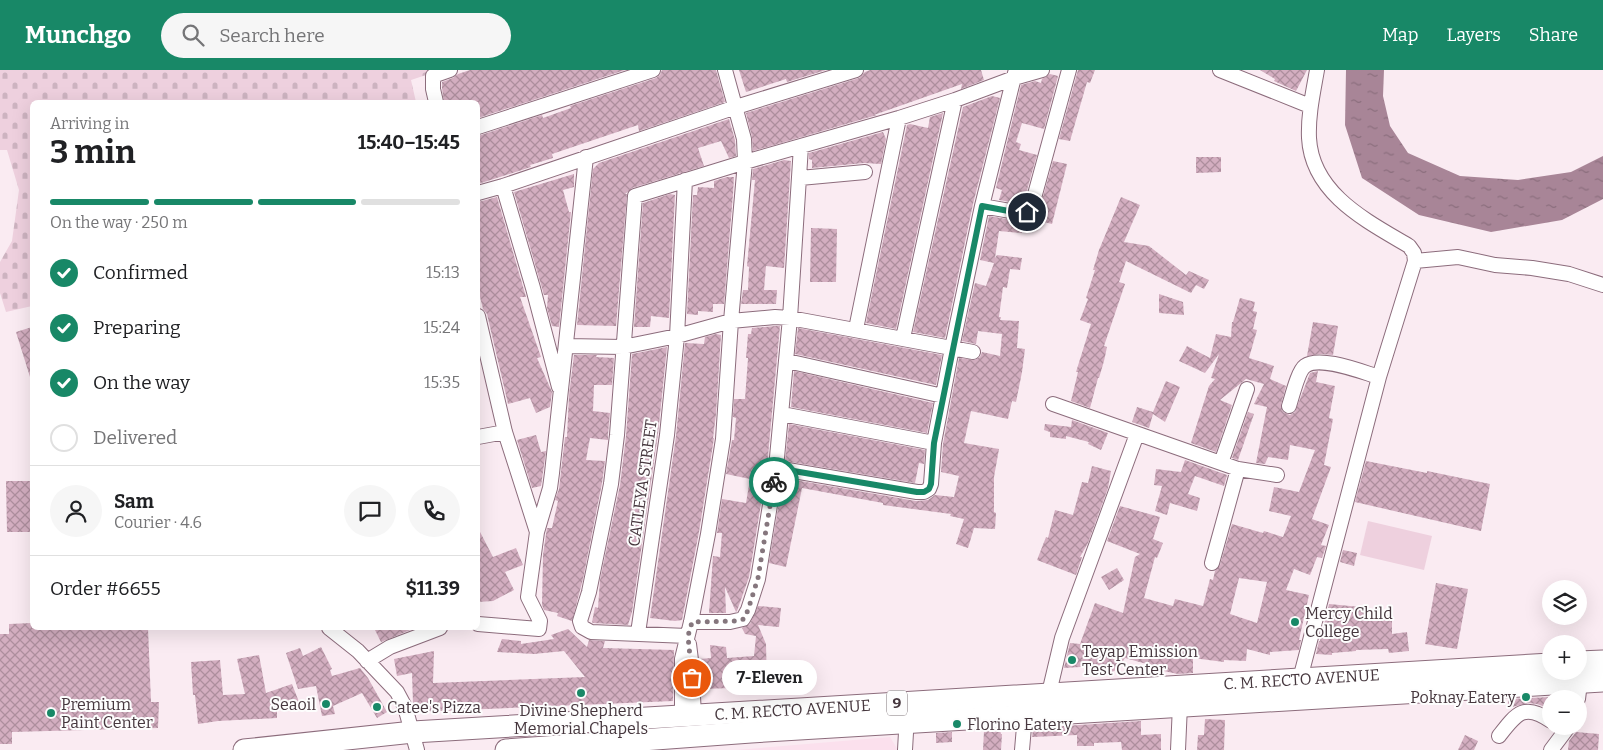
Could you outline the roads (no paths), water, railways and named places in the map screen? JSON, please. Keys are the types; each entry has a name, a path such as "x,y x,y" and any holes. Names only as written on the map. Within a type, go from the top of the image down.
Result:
{"highway":[{"name":"C. M. RECTO AVENUE","path":"1579,681 1603,661"},
{"name":"C. M. RECTO AVENUE","path":"244,750 415,741 688,716 1542,665"},
{"name":"C. M. RECTO AVENUE","path":"506,750 751,732 1603,681"}],"street":[{"path":"436,100 433,89 434,76 450,70"},
{"path":"480,126 653,70"},
{"path":"688,716 691,660 688,636 708,534 723,439 730,321 745,162 744,139 725,70"},
{"path":"480,192 736,107 856,70"},
{"path":"688,636 587,631 582,627 580,621 589,592 608,503 616,435 635,196 955,100 1015,74 1042,70"},
{"path":"982,206 1021,213 1031,209 1069,70"},
{"path":"1220,70 1310,106"},
{"path":"1300,679 1379,377 1415,260 1414,253 1409,246 1356,214 1328,188 1312,157 1309,141 1310,106 1318,70"},
{"path":"776,468 917,492 924,492 929,489 934,443 952,348 982,206 1015,74"},
{"path":"903,338 955,100"},
{"path":"856,329 898,118"},
{"path":"692,622 738,621 744,619 758,578 776,468 782,414 801,146"},
{"path":"480,624 539,629 540,621 528,597 537,532 550,488 562,396 586,157"},
{"path":"800,178 865,172"},
{"name":"CATLEYA STREET","path":"638,633 662,478 677,336 685,180"},
{"path":"503,186 562,396"},
{"path":"1415,260 1458,257 1495,265 1569,274 1603,285"},
{"path":"567,346 623,347 677,336 730,321 775,317 856,329 973,352"},
{"path":"480,325 505,432 537,532"},
{"path":"787,361 944,396"},
{"path":"1289,406 1301,371 1313,363 1322,362 1349,367 1379,377"},
{"path":"1221,463 1247,389"},
{"path":"1052,404 1238,469 1277,476"},
{"path":"782,414 934,443"},
{"path":"480,437 505,432"},
{"path":"1049,693 1062,638 1137,434"},
{"path":"1212,563 1238,469"},
{"path":"331,630 358,651 397,692 403,701 415,741"},
{"path":"367,660 390,647 435,630"},
{"path":"905,750 908,702"},
{"path":"1178,750 1180,706"},
{"path":"1499,736 1513,717 1522,712 1530,711 1542,715"},
{"path":"1022,750 1025,715"},
{"path":"1551,750 1560,735"}],"water":[{"path":"1346,70 1384,70 1383,96 1390,126 1408,153 1460,176 1518,180 1571,172 1603,156 1603,199 1562,220 1491,232 1419,215 1362,178 1345,125"}],"place":[{"name":"Mercy Child College","path":"1295,622"},
{"name":"Teyap Emission Test Center","path":"1072,660"},
{"name":"7-Eleven","path":"692,678"},
{"name":"Divine Shepherd Memorial Chapels","path":"581,693"},
{"name":"Poknay Eatery","path":"1526,697"},
{"name":"Seaoil","path":"326,704"},
{"name":"Catee's Pizza","path":"377,707"},
{"name":"Premium Paint Center","path":"51,713"},
{"name":"Florino Eatery","path":"957,724"}]}
